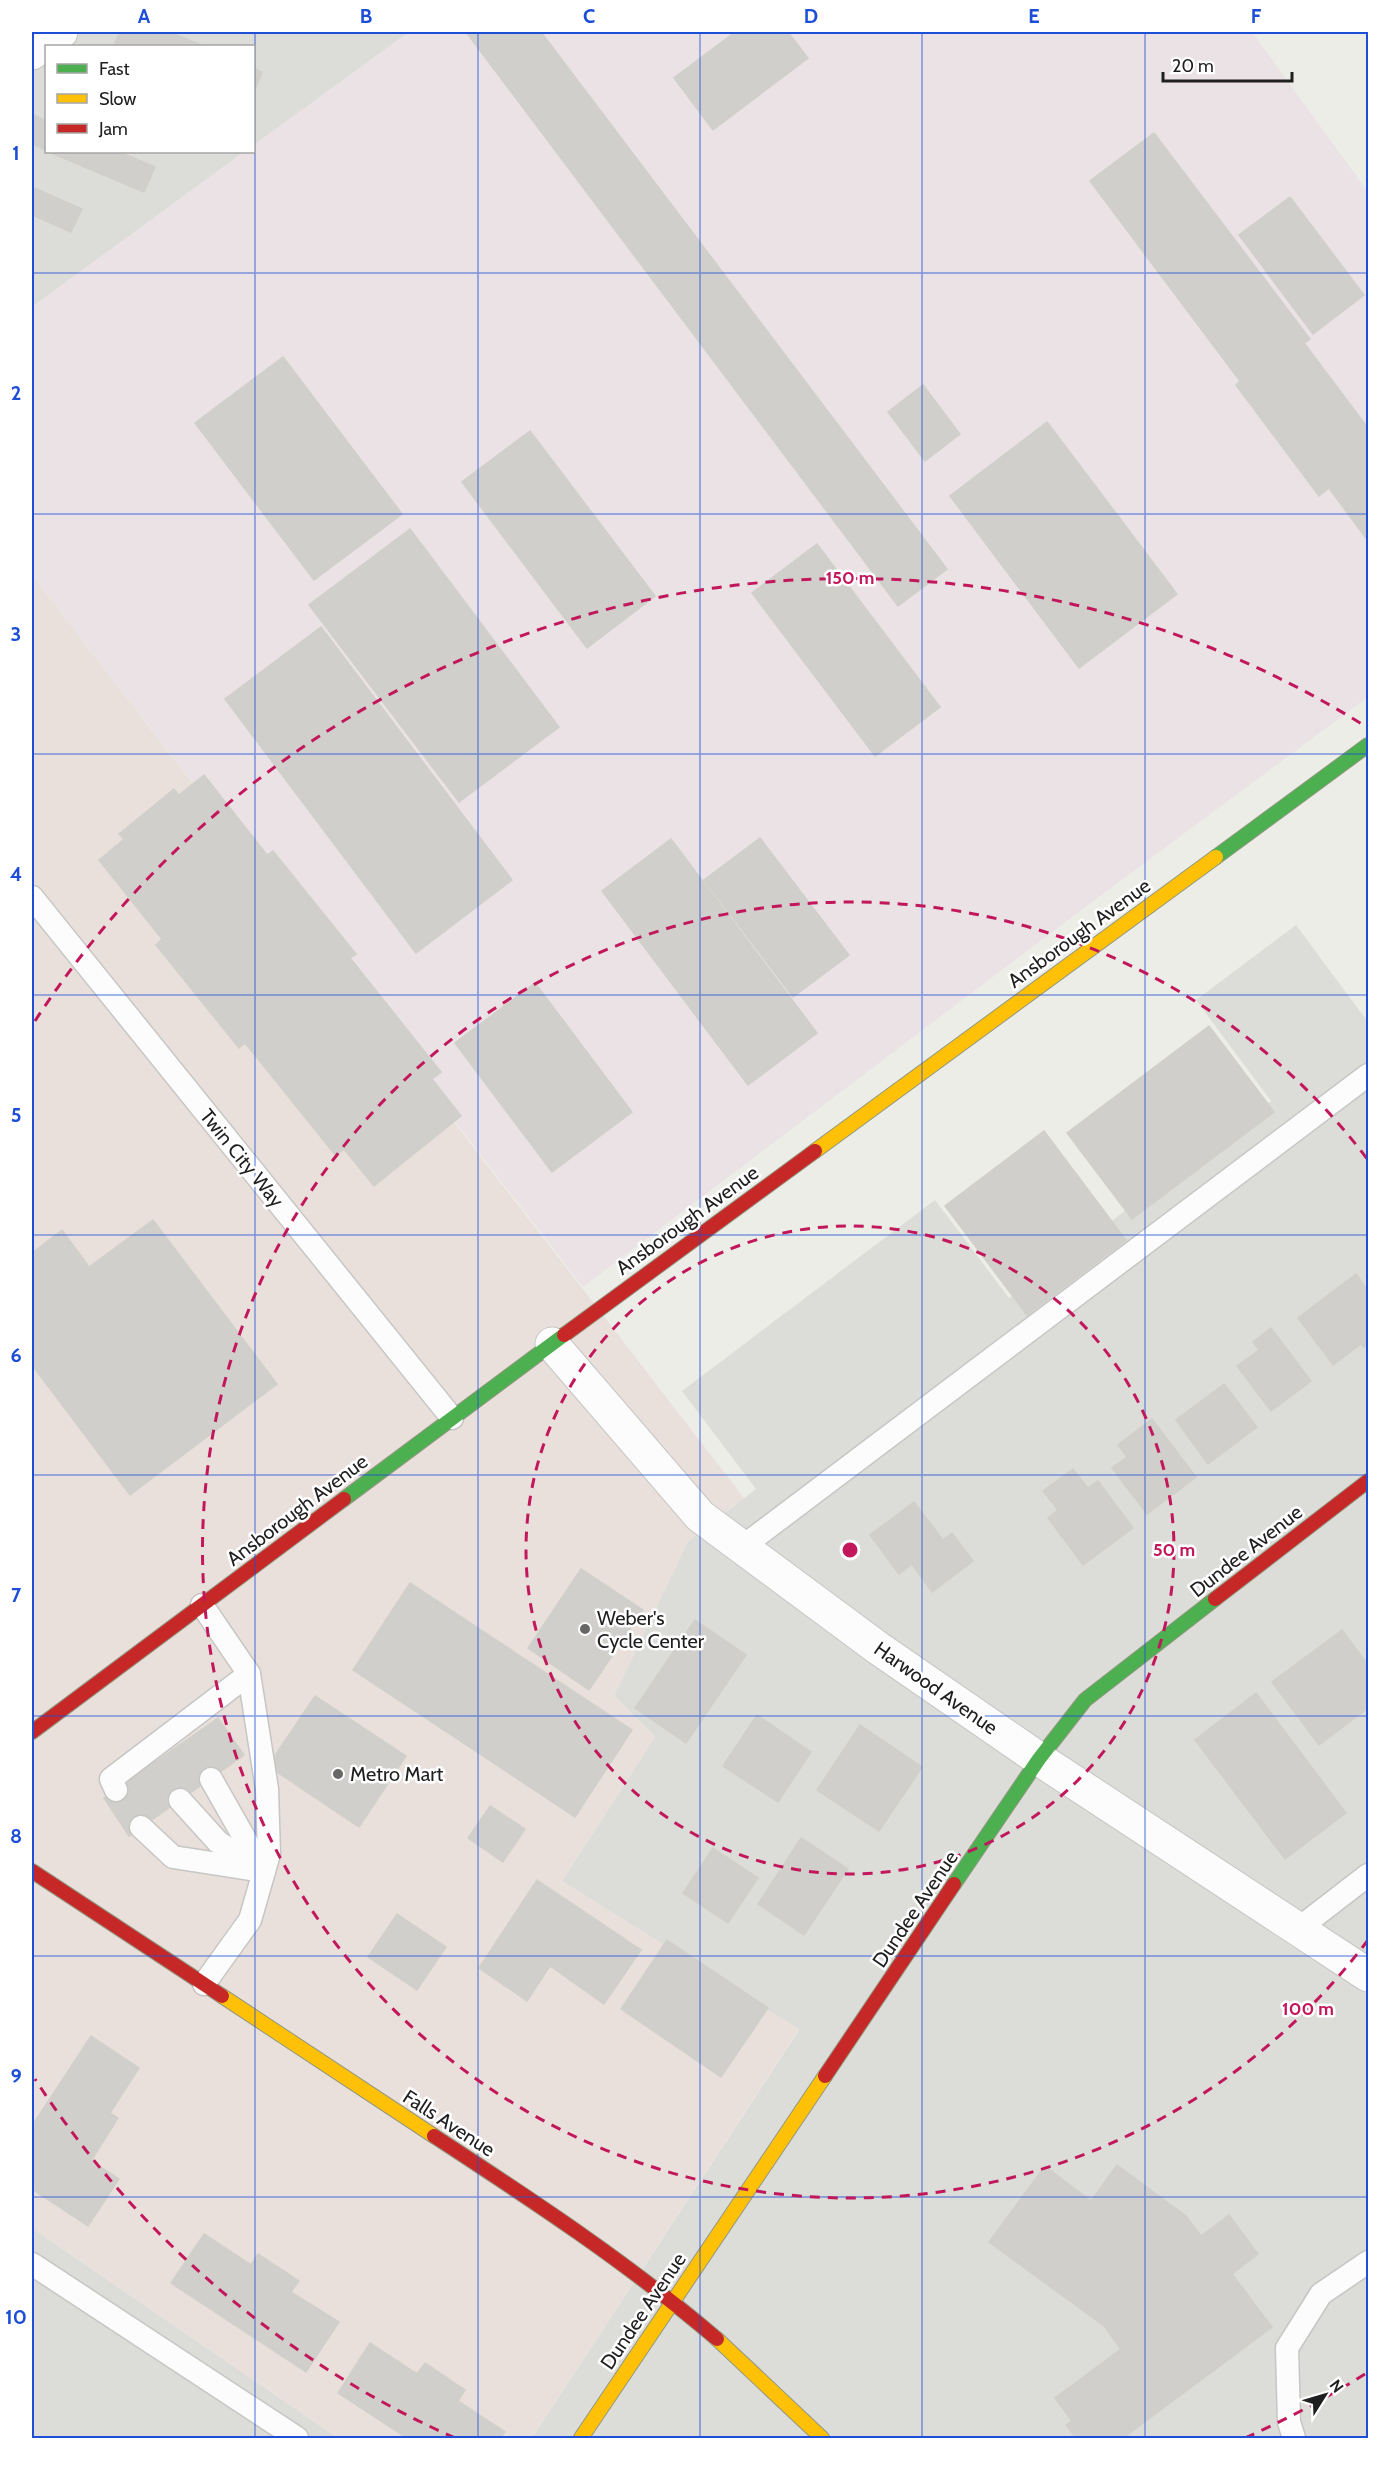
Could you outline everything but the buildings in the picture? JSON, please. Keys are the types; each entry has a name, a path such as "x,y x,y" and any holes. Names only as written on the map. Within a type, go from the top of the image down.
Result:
{"street":[{"path":"32,53 61,32"},
{"name":"Ansborough Avenue","path":"32,1732 552,1344 1368,745"},
{"name":"Harwood Avenue","path":"552,1344 700,1516 878,1648 1039,1760 1368,1975"},
{"name":"Dundee Avenue","path":"581,2439 1039,1760 1085,1700 1368,1481"},
{"name":"Falls Avenue","path":"32,1871 574,2228 673,2302 743,2362 822,2439"}],"lane":[{"name":"Twin City Way","path":"32,897 452,1418"},
{"path":"742,1547 1368,1075"},
{"path":"202,1605 249,1674 267,1789 269,1854 250,1920 204,1984"},
{"path":"116,1790 111,1779 148,1759 181,1734 249,1674"},
{"path":"210,1779 264,1871"},
{"path":"180,1800 218,1842 264,1871"},
{"path":"141,1827 173,1857 264,1871"},
{"path":"1298,1929 1368,1875"},
{"path":"1294,2439 1289,2422 1287,2348 1321,2294 1368,2262"},
{"path":"32,2264 297,2439"}],"shaded area":[{"path":"32,32 409,32 255,144 255,45 45,45 45,153 243,153 32,307"},
{"path":"409,32 1252,32 1368,192 1368,697 1076,914 583,1287 32,575 32,307 243,153 255,153 255,144"},
{"path":"32,575 744,1498 688,1541 614,1696 655,1737 562,1881 799,2029 532,2438 338,2438 32,2228"},
{"path":"1296,925 1368,1022 1368,2438 532,2438 799,2030 562,1881 655,1737 614,1696 688,1541 756,1489 682,1391 935,1200 1009,1298 1271,1101 1196,1000"},
{"path":"32,2228 338,2438 32,2438"}],"traffic: fast":[{"path":"1216,857 1368,745"},
{"path":"344,1499 564,1335"},
{"path":"954,1884 1039,1759 1085,1700 1215,1599"}],"traffic: slow":[{"path":"815,1151 1216,857"},
{"path":"222,1996 434,2136"},
{"path":"581,2438 825,2076"},
{"path":"717,2339 822,2438"}],"traffic: jam":[{"path":"564,1335 815,1151"},
{"path":"1215,1599 1368,1481"},
{"path":"32,1732 344,1499"},
{"path":"32,1871 222,1996"},
{"path":"825,2076 954,1884"},
{"path":"434,2136 614,2258 717,2339"}],"place":[{"name":"Weber's Cycle Center","path":"585,1629"},
{"name":"Metro Mart","path":"338,1774"}]}
